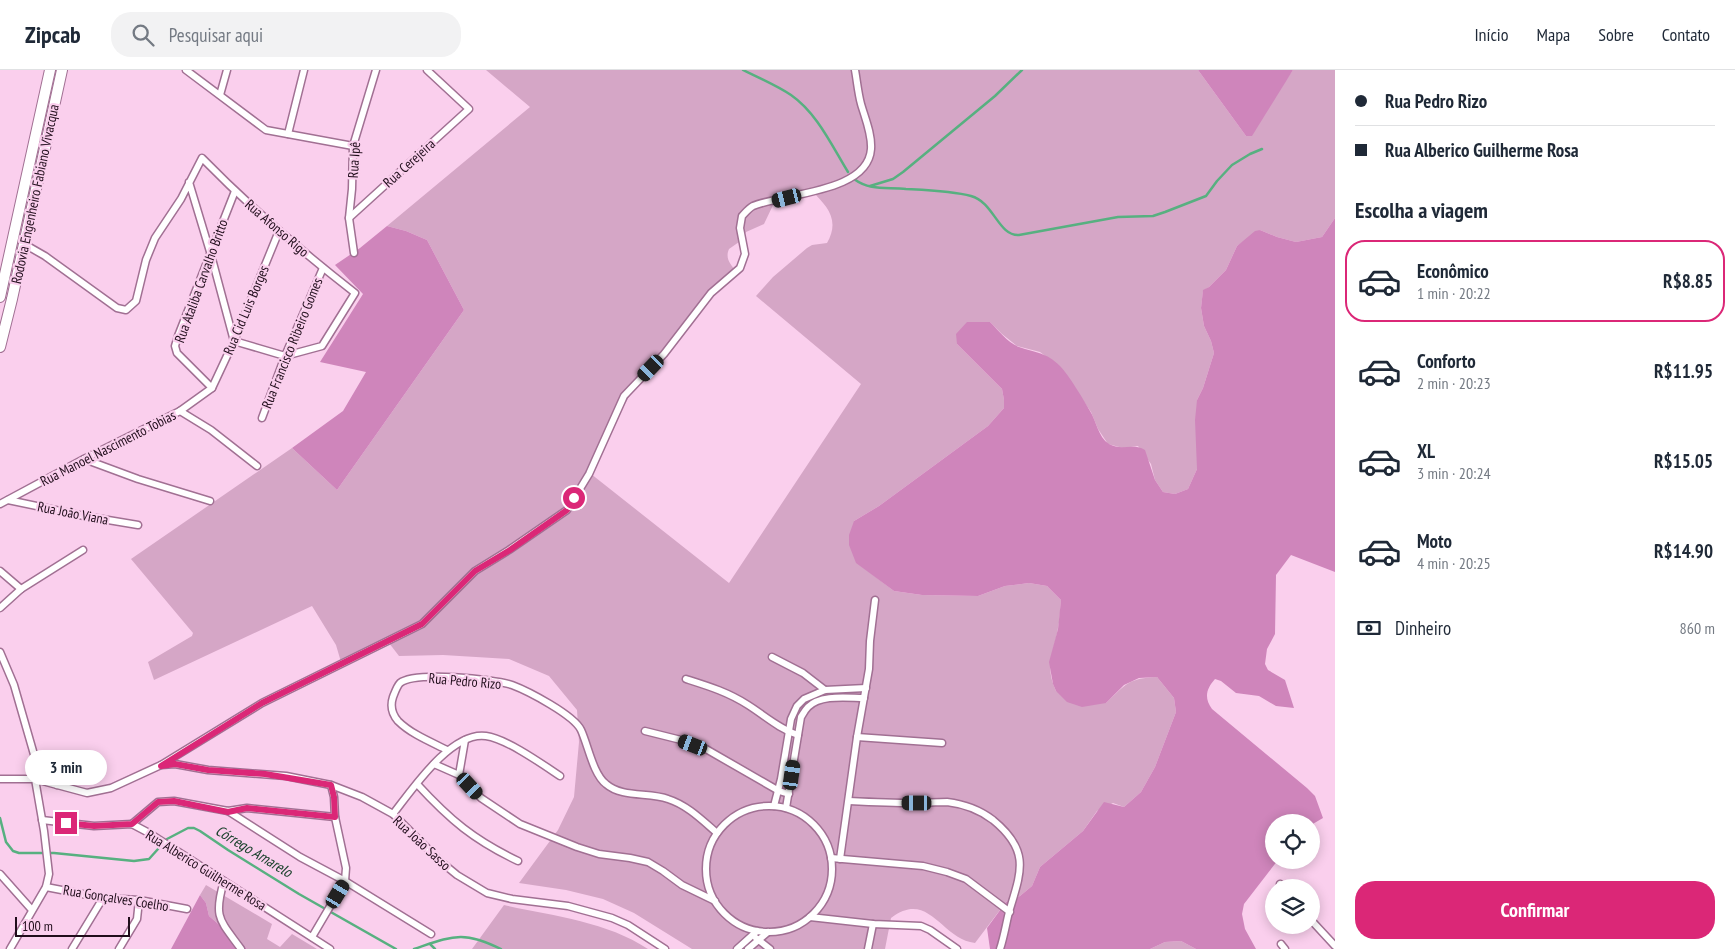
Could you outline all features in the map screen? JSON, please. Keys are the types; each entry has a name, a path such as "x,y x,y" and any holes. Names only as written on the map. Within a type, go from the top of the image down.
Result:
{"highway":[{"name":"Rodovia Engenheiro Fabiano Vivacqua","path":"0,296 50,70"},
{"name":"Rodovia Engenheiro Fabiano Vivacqua","path":"0,347 62,70"},
{"path":"29,162 42,165"},
{"path":"0,296 12,299"}],"street":[{"path":"186,70 266,130 353,146"},
{"path":"220,95 227,70"},
{"path":"288,134 304,70"},
{"name":"Rua Ipê","path":"354,253 349,218 353,146 376,70"},
{"name":"Rua Cerejeira","path":"349,218 470,109 427,70"},
{"path":"161,766 262,703 422,624 475,571 510,550 567,510 589,474 624,396 664,354 711,293 740,268 745,254 740,228 742,216 752,206 821,189 850,178 866,165 871,150 868,125 861,102 855,70"},
{"name":"Rua Afonso Rigo","path":"189,182 202,158 279,231 355,293 322,346 285,356"},
{"path":"24,244 45,256 117,308 126,310 136,301 146,260 154,238 181,198 189,182"},
{"path":"189,182 211,254 234,341 285,356"},
{"name":"Rua Ataliba Carvalho Britto","path":"212,388 177,353 175,346 235,191"},
{"name":"Rua Cid Luis Borges","path":"212,388 234,341 279,231"},
{"name":"Rua Francisco Ribeiro Gomes","path":"262,418 285,356 323,268"},
{"name":"Rua Manoel Nascimento Tobias","path":"0,504 180,411 212,388"},
{"path":"180,411 211,430 257,466"},
{"path":"84,459 138,479 210,501"},
{"name":"Rua João Viana","path":"8,500 84,516 138,524"},
{"path":"0,608 21,589 83,550"},
{"path":"0,571 21,589"},
{"path":"840,859 857,737 866,688 876,600"},
{"path":"0,652 14,685 35,758 35,779 47,849 49,874 46,887 10,949"},
{"path":"772,656 803,673 825,690"},
{"name":"Rua Pedro Rizo","path":"446,750 407,728 397,720 392,711 392,701 400,684 408,679 434,677 492,681 512,685 558,709 580,728 594,765 600,778 606,785 627,792 667,798 692,812 717,833"},
{"path":"686,679 724,691 798,736"},
{"path":"774,806 791,719 796,706 804,699 825,690 866,688"},
{"path":"786,808 801,717 809,706 815,702 827,699 864,698"},
{"path":"644,731 681,740 706,749 778,791 789,794"},
{"path":"392,814 446,750 476,735 488,736 503,742 560,776"},
{"path":"857,737 942,743"},
{"path":"459,775 465,740"},
{"path":"35,758 57,785"},
{"name":"Rua João Sasso","path":"0,779 35,779 87,793 110,788 161,766 175,764 208,770 265,774 331,785 362,797 392,814 457,875 488,893 512,900 568,906 612,918 628,925 664,949"},
{"path":"434,764 459,775 480,798 520,824 599,854 648,862 682,885 715,901"},
{"path":"416,784 445,813 474,837 518,861"},
{"path":"312,937 345,881 345,863 335,817 331,785"},
{"path":"132,824 158,802 174,801 228,812 431,934"},
{"path":"848,801 878,803 948,802 967,806 984,813 997,824 1013,841 1020,866 1019,883 1000,949"},
{"path":"737,949 755,933 790,928 810,917 824,900 831,880 831,858 826,842 816,827 802,815 786,808 774,806 757,807 742,812 728,821 717,833 709,849 706,867 708,884 715,901 723,912 733,921 755,933 759,940 770,949"},
{"path":"228,812 247,808 335,817"},
{"name":"Rua Alberico Guilherme Rosa","path":"42,820 94,826 132,824 330,949"},
{"path":"831,858 923,866 947,872 966,879 1010,912"},
{"path":"0,874 32,910"},
{"path":"224,881 218,901 218,912 222,923 241,949"},
{"name":"Rua Gonçalves Coelho","path":"46,887 103,898 139,900 187,909"},
{"path":"72,949 103,898"},
{"path":"119,949 137,920 139,900"},
{"path":"810,917 873,924 921,926 957,949"},
{"path":"868,949 873,924"},
{"path":"1320,930 1335,946"},
{"path":"748,949 768,932"}],"shaded area":[{"path":"486,70 1198,70 1246,136 1293,70 1335,70 1335,218 1322,237 1296,242 1260,230 1237,246 1226,270 1203,291 1201,308 1204,326 1214,353 1203,388 1197,400 1197,469 1188,489 1175,494 1163,492 1155,480 1151,464 1138,446 1123,448 1108,444 1098,429 1091,412 1060,367 1040,352 1017,346 990,322 957,344 1002,389 1004,408 988,426 879,506 854,521 856,562 894,591 922,595 978,596 1005,586 1029,583 1047,586 1061,600 1059,625 1050,666 1052,682 1056,691 1106,703 1128,683 1157,677 1174,698 1176,712 1155,767 1141,792 1124,807 1113,803 1097,811 1083,831 1040,867 1032,886 1020,896 1006,902 975,943 963,940 925,912 915,909 904,911 891,918 885,949 692,949 634,913 603,899 566,890 519,883 558,830 574,797 579,742 577,710 549,676 509,659 443,655 399,656 389,643 341,662 336,645 312,606 154,680 148,662 192,636 193,633 131,559 292,448 337,490 464,310 427,240 406,231 387,226 530,107","holes":["811,190 827,208 832,221 831,235 827,243 812,245 807,248 773,277 756,296 861,384 729,583 586,470 643,373 736,271 728,258 729,249 739,242 746,232 764,224 774,203 798,199"]},
{"path":"1198,70 1293,70 1252,136 1246,136"},
{"path":"1335,218 1335,572 1291,555 1276,575 1275,634 1267,649 1265,664 1268,670 1285,680 1294,708 1276,706 1259,696 1236,693 1221,681 1215,679 1210,686 1207,697 1212,709 1315,796 1323,818 1320,820 1320,814 1265,814 1265,869 1271,869 1244,904 1242,914 1245,929 1256,949 1196,949 1181,941 1165,942 1150,949 990,949 987,928 1006,902 1020,896 1032,886 1040,867 1083,831 1104,802 1124,807 1141,792 1155,767 1176,712 1174,698 1157,677 1139,678 1124,685 1106,703 1082,707 1067,702 1056,691 1049,662 1058,629 1061,600 1047,586 1029,583 1005,586 978,596 922,595 894,591 856,563 849,545 849,535 854,521 879,506 988,426 1004,408 1002,389 957,344 956,334 967,322 990,322 1011,343 1045,355 1055,361 1080,394 1105,441 1114,446 1136,447 1145,450 1155,480 1163,492 1175,494 1188,489 1197,469 1195,420 1197,400 1203,388 1214,353 1204,326 1201,308 1203,290 1209,287 1226,270 1237,246 1255,231 1260,230 1296,242 1322,237"},
{"path":"387,226 406,231 427,240 464,310 337,490 292,448 343,411 366,372 320,362 363,294 335,265"},
{"path":"206,885 272,924 267,939 280,947 292,934 317,949 247,949 209,916 206,903 200,895"},
{"path":"200,895 206,903 209,916 247,949 171,949"},
{"path":"504,905 560,916 597,926 615,932 648,949 472,949"},
{"path":"1181,941 1196,949 1150,949 1165,942"}],"waterway":[{"path":"743,70 779,88 800,102 823,130 848,172"},
{"path":"870,186 893,179 903,172 995,96 1022,70"},
{"path":"854,179 872,187 939,191 971,196 979,199 1006,230 1012,234 1019,235 1118,217 1153,216 1165,212 1206,196 1232,165 1262,149"},
{"name":"Córrego Amarelo","path":"0,818 6,842 13,851 19,853 54,853 134,861 149,859 167,839 188,828 194,828 299,894 396,949"},
{"name":"Córrego Amarelo","path":"414,949 458,937 477,939 501,949"},
{"name":"Córrego Amarelo","path":"430,944 435,949"}],"route":[{"path":"66,823 94,826 132,824 158,802 174,801 228,812 247,808 335,817 331,785 286,776 208,770 175,764 161,766 262,703 422,624 475,571 510,550 567,510 574,498"}]}
